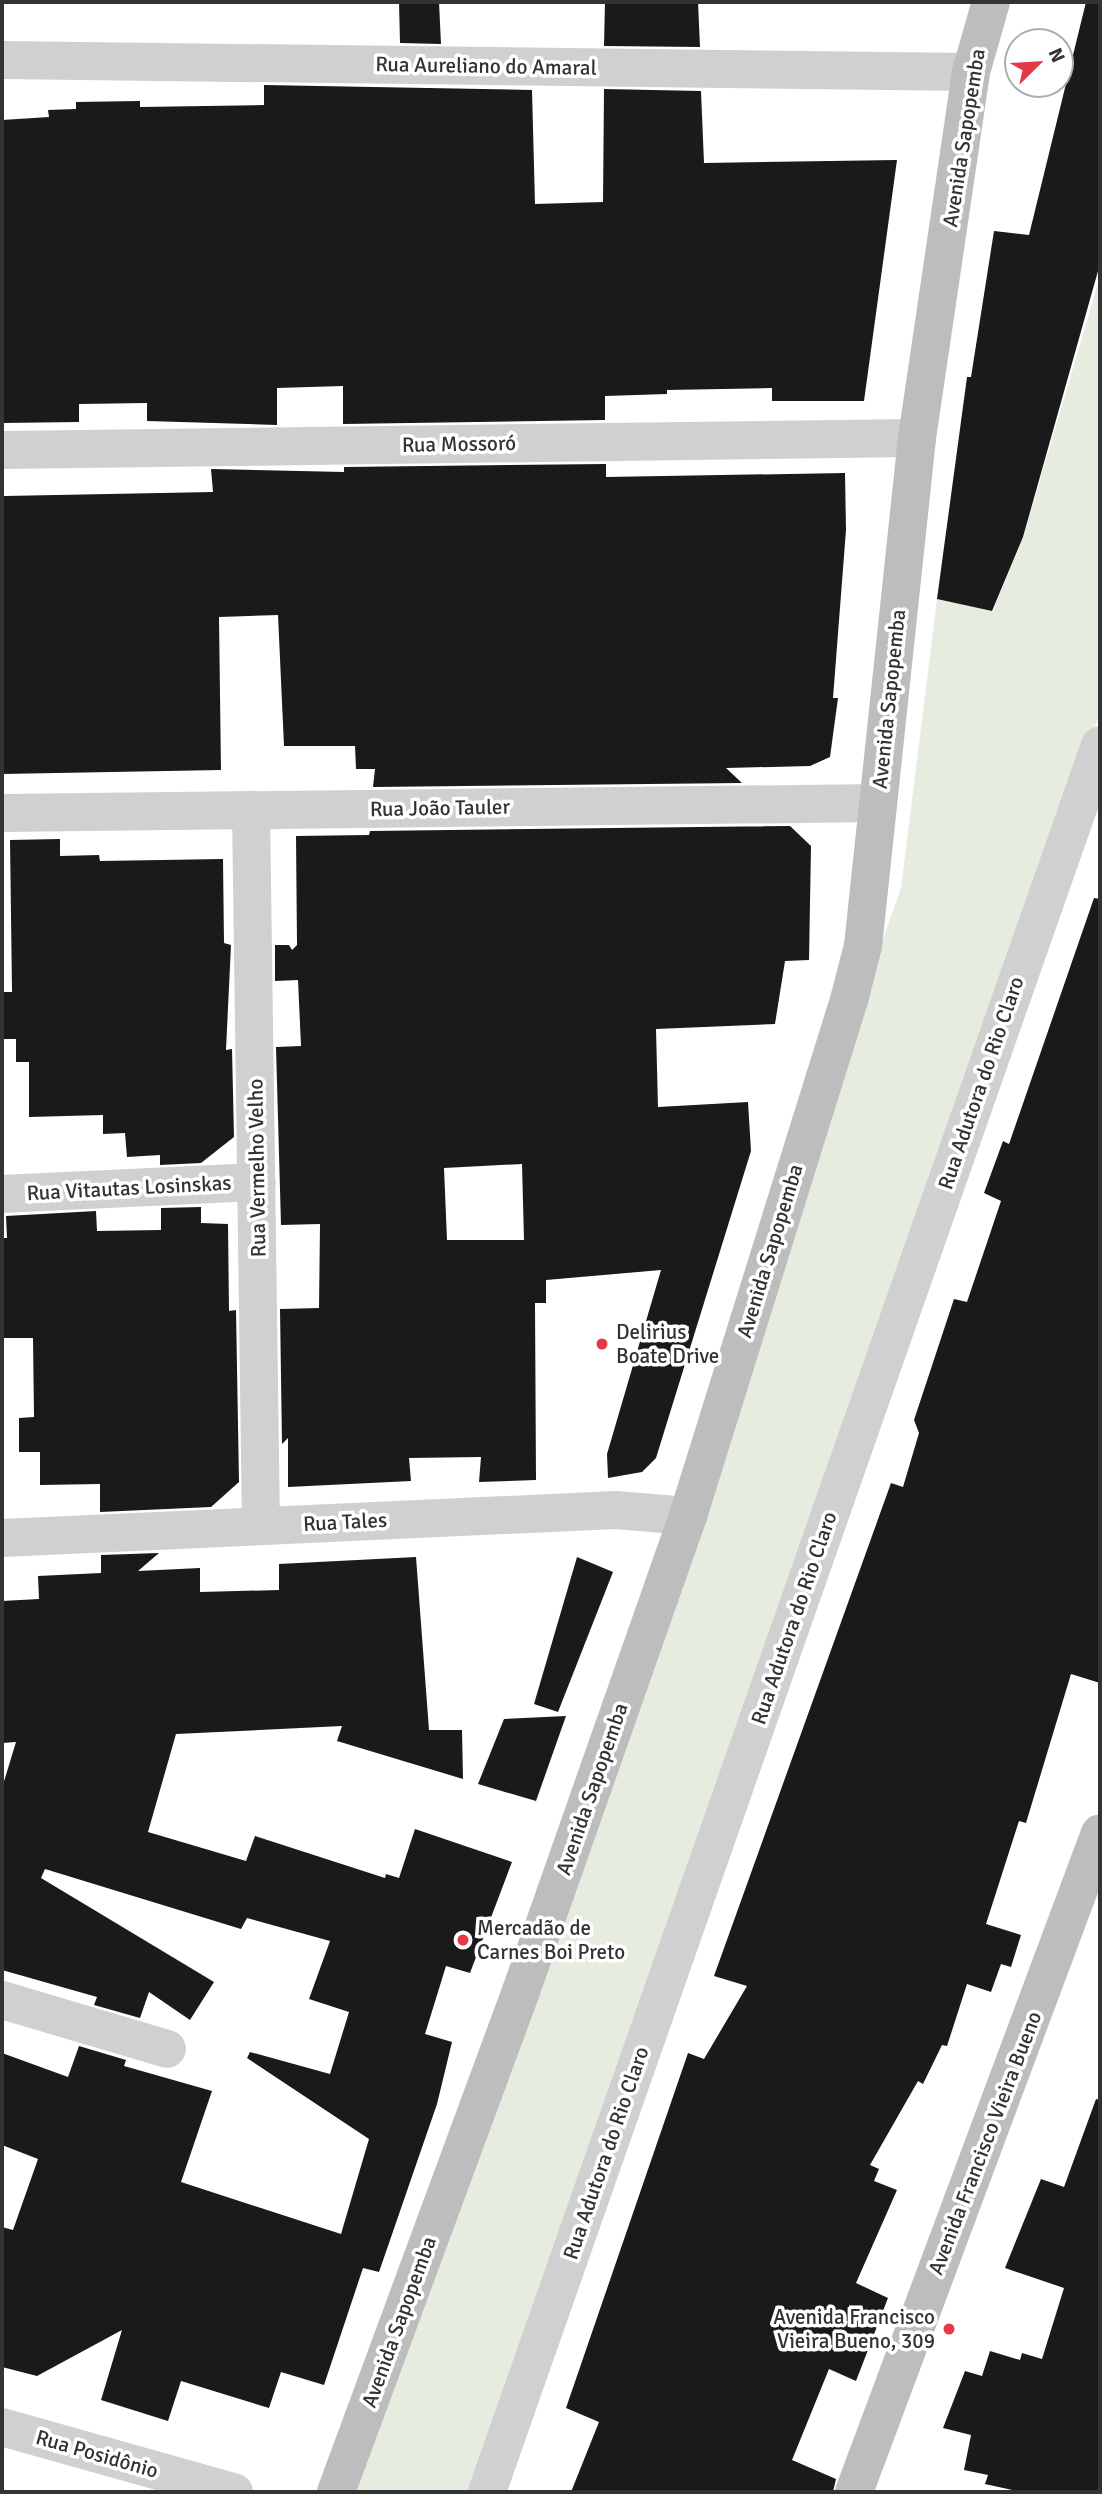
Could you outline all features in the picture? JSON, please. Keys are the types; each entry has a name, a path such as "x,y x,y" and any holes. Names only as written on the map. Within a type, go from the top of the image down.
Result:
{"main road":[{"name":"Avenida Sapopemba","path":"336,2492 521,1991 688,1516 849,1000 863,946 917,438 971,72 991,2"},
{"name":"Avenida Francisco Vieira Bueno","path":"854,2492 1096,1863"}],"street":[{"name":"Rua Aureliano do Amaral","path":"2,60 971,72"},
{"name":"Rua Mossoró","path":"2,450 917,438"},
{"name":"Rua Adutora do Rio Claro","path":"487,2492 1099,753"},
{"name":"Rua João Tauler","path":"2,813 878,803"},
{"name":"Rua Vermelho Velho","path":"251,810 261,1526"},
{"name":"Rua Vitautas Losinskas","path":"2,1194 257,1182"},
{"name":"Rua Tales","path":"2,1538 616,1510 688,1516"},
{"path":"2,2000 167,2049"},
{"name":"Rua Posidônio","path":"2,2427 234,2492"}],"shaded area":[{"path":"1100,276 1100,713 472,2492 334,2492 901,888 937,599 993,611 1023,538"}],"building":[{"path":"399,2 439,2 441,44 400,43"},
{"path":"605,2 698,2 700,47 604,46"},
{"path":"1086,2 1100,2 1100,264 1023,537 992,611 937,599 967,377 971,377 994,231 1029,235 1063,98 1074,98 1074,51"},
{"path":"264,85 532,90 535,204 603,202 604,89 701,91 704,163 897,160 864,401 772,401 772,388 667,390 667,394 605,396 605,420 343,424 343,386 277,388 277,425 147,421 147,403 79,404 79,422 2,423 2,120 49,117 48,110 76,109 76,102 140,101 140,107 264,105"},
{"path":"606,464 606,477 845,473 846,530 833,698 838,698 830,757 810,766 726,768 742,783 373,787 375,769 356,769 355,746 284,746 278,615 219,617 221,770 2,774 4,496 213,492 211,469 344,472 344,467"},
{"path":"790,826 811,846 809,960 785,961 775,1024 656,1029 658,1107 748,1102 751,1151 656,1458 642,1472 608,1478 607,1454 661,1270 546,1280 546,1303 535,1303 536,1480 479,1482 481,1457 409,1458 411,1481 288,1487 288,1438 282,1444 280,1309 319,1308 320,1224 281,1225 276,1047 301,1046 298,980 275,981 275,945 289,945 292,950 297,945 296,836 369,835 370,831","holes":["522,1164 524,1240 447,1240 444,1168"]},
{"path":"60,839 60,856 99,855 100,861 223,859 224,943 231,945 226,1050 232,1049 234,1137 201,1163 160,1165 160,1155 127,1157 125,1133 103,1134 103,1115 29,1117 29,1062 16,1062 16,1039 2,1039 2,992 12,992 10,840"},
{"path":"1094,898 1100,899 1100,1683 1071,1674 1026,1823 1019,1821 986,1924 1021,1935 1011,1967 1001,1964 991,1992 967,1984 947,2046 942,2045 923,2084 918,2081 870,2165 879,2169 874,2181 897,2190 856,2283 888,2298 856,2381 829,2369 792,2460 836,2479 833,2492 571,2492 599,2422 566,2408 688,2053 704,2059 747,1986 714,1976 891,1483 903,1487 919,1433 914,1420 954,1299 967,1302 1001,1201 984,1193 1003,1141 1009,1144"},
{"path":"201,1207 201,1223 228,1224 229,1311 236,1310 239,1482 211,1507 100,1512 100,1484 40,1485 40,1452 19,1452 19,1418 34,1417 33,1338 2,1338 2,1238 7,1238 6,1216 96,1211 97,1231 161,1230 161,1208"},
{"path":"159,1553 138,1571 200,1568 200,1592 279,1590 279,1564 416,1557 429,1730 462,1730 463,1779 337,1741 342,1726 176,1734 148,1832 246,1861 255,1836 385,1878 386,1874 399,1878 415,1829 512,1862 470,1973 446,1966 425,2034 452,2042 437,2104 379,2272 363,2268 324,2385 281,2372 269,2408 181,2381 168,2421 101,2400 122,2330 37,2376 2,2367 2,2227 13,2230 38,2159 2,2145 2,2053 68,2077 79,2046 126,2060 124,2066 212,2091 181,2182 341,2234 369,2139 247,2058 250,2052 330,2074 349,2012 309,1999 330,1941 247,1918 241,1929 45,1869 41,1878 214,1982 190,2020 149,1992 140,2018 94,2005 97,1997 2,1970 2,1788 16,1742 2,1743 2,1601 39,1599 38,1576 101,1573 101,1555"},
{"path":"577,1557 613,1572 558,1712 534,1704"},
{"path":"566,1716 536,1801 478,1784 504,1719"},
{"path":"1096,2099 1100,2100 1100,2492 1022,2492 985,2484 988,2475 964,2470 971,2435 943,2428 965,2371 982,2376 990,2351 1020,2360 1022,2353 1042,2359 1064,2288 1005,2268 1041,2179 1064,2187"}],"place":[{"name":"Delirius Boate Drive","path":"602,1344"},
{"name":"Mercadão de Carnes Boi Preto","path":"463,1940"},
{"name":"Avenida Francisco Vieira Bueno, 309","path":"949,2329"}]}
